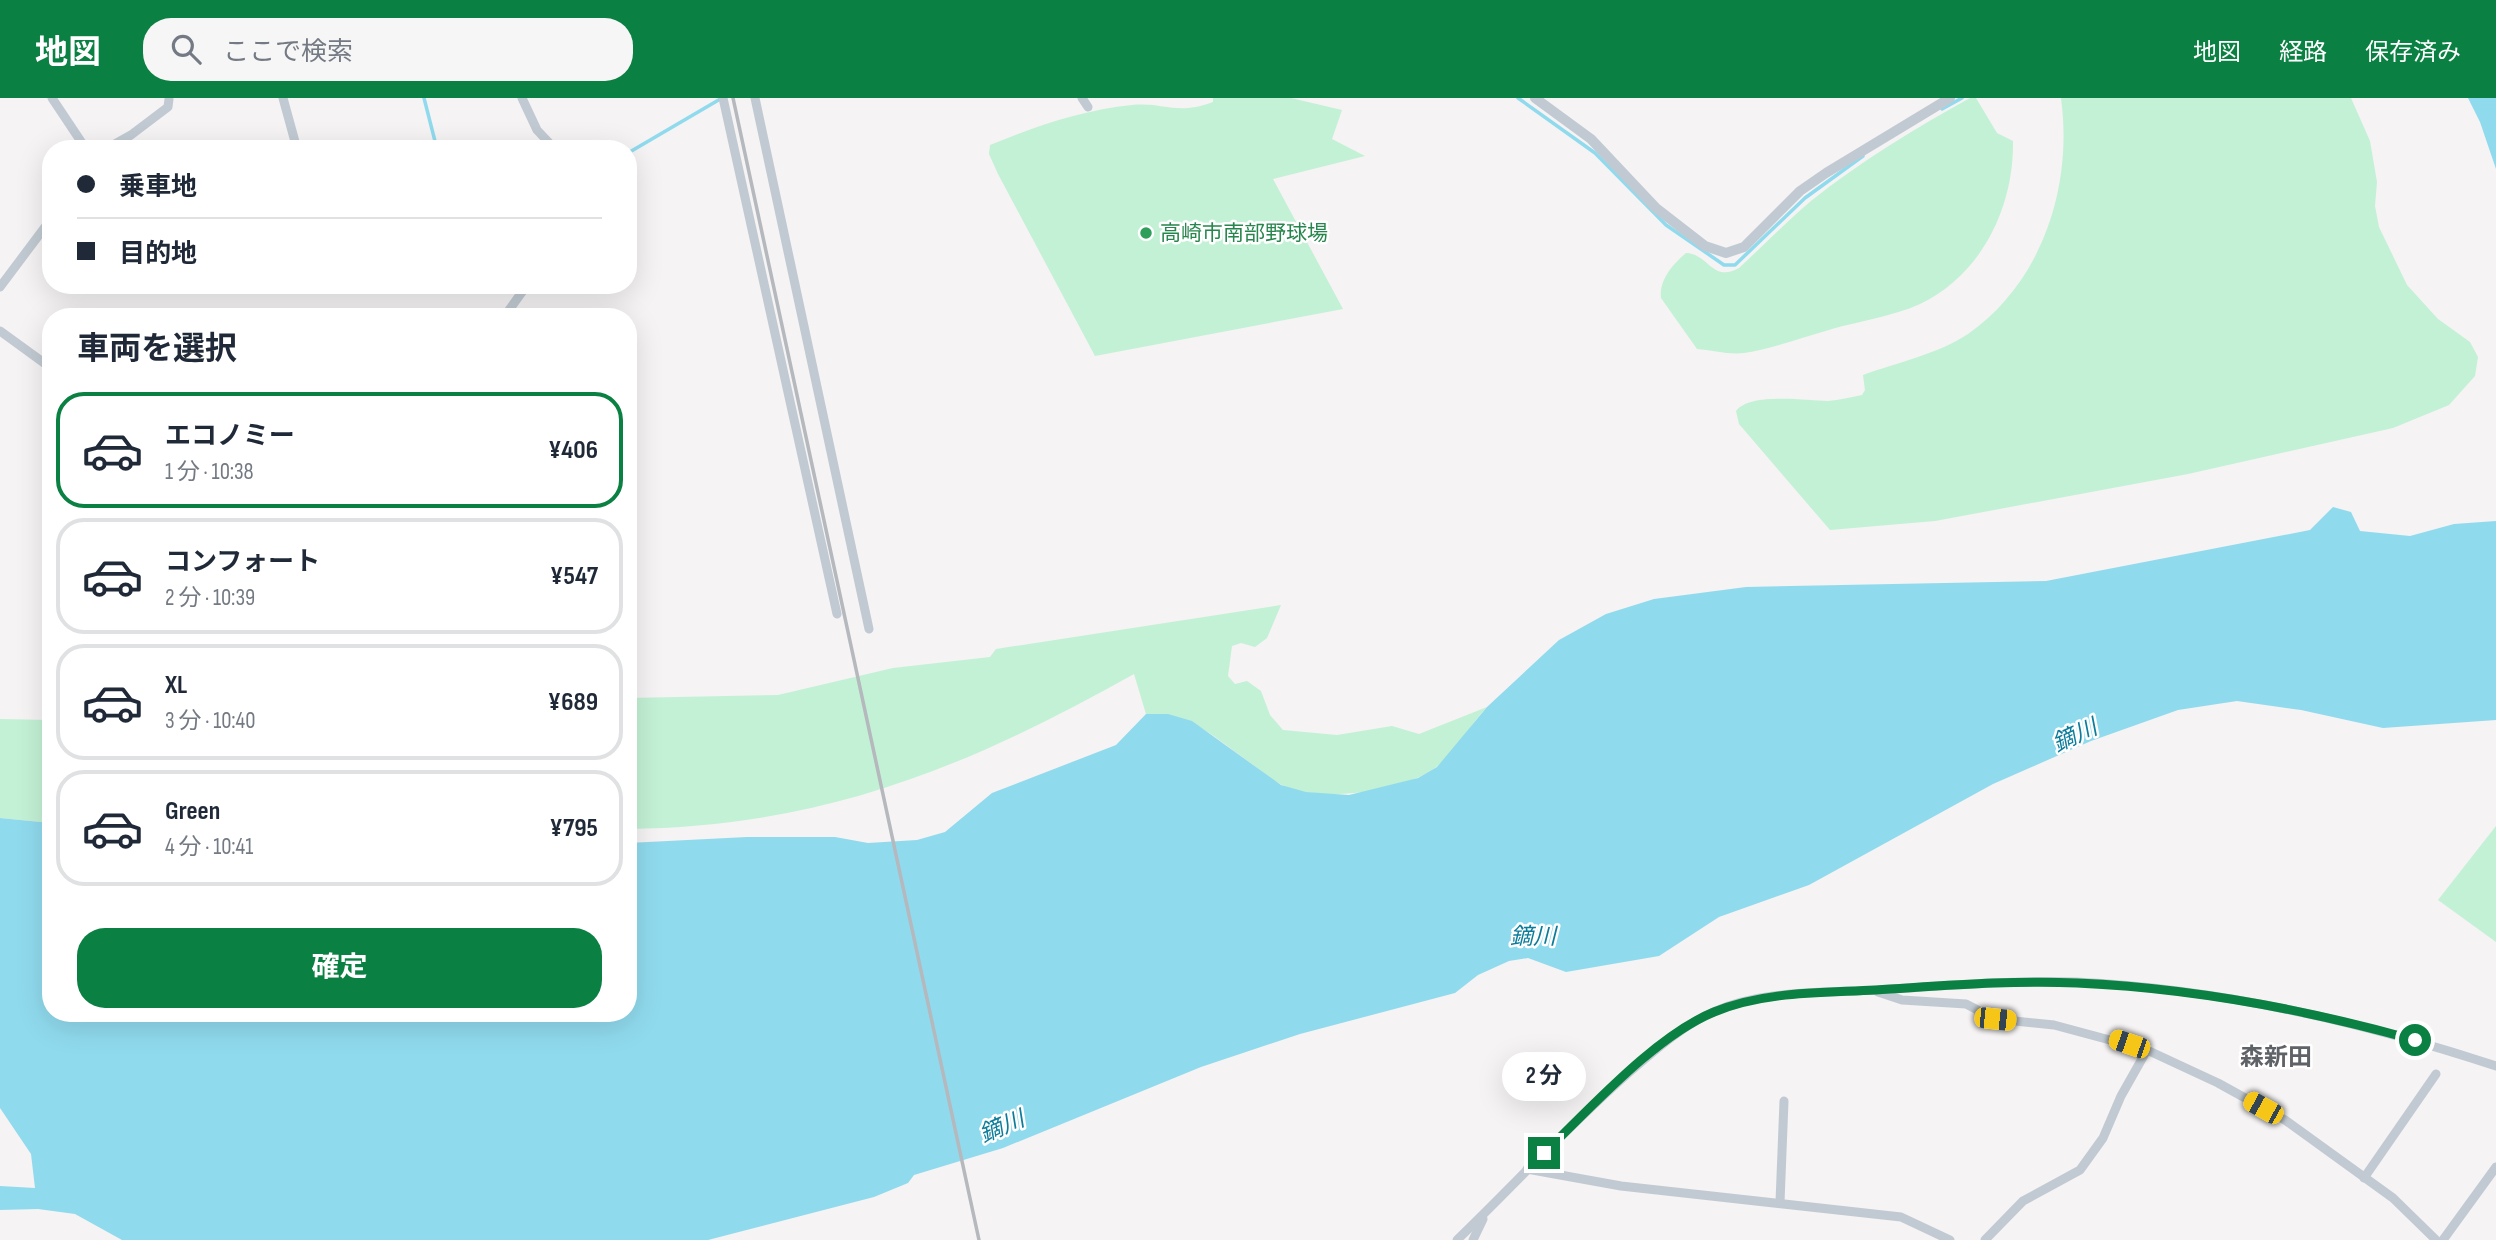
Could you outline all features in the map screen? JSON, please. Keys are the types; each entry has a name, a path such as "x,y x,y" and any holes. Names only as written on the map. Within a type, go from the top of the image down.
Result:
{"street":[{"path":"52,98 80,140"},
{"path":"122,140 168,107 172,98"},
{"path":"283,98 295,140"},
{"path":"522,98 544,140"},
{"path":"723,98 836,614"},
{"path":"755,98 869,629"},
{"path":"1535,98 1591,139 1656,208 1705,246 1726,253 1744,247 1800,191 1826,173 1950,98"},
{"path":"0,287 42,231"},
{"path":"0,331 42,361"},
{"path":"1457,1240 1472,1238 1486,1212 1527,1169 1655,1050 1713,1012 1741,1002 1790,994 1981,983 2076,982 2259,1001 2347,1021 2496,1066"},
{"path":"1873,990 1902,1000 1966,1004 1995,1019 2054,1025 2147,1050 2218,1083 2285,1121 2393,1198 2436,1240"},
{"path":"1985,1240 2023,1201 2080,1170 2103,1138 2121,1096 2147,1050"},
{"path":"2364,1178 2435,1074"},
{"path":"1780,1202 1784,1101"},
{"path":"2443,1240 2496,1167"},
{"path":"1527,1169 1621,1185 1900,1217 1950,1240"}],"green space":[{"path":"1213,98 1291,98 1342,110 1332,139 1365,156 1273,179 1343,309 1095,356 998,174 989,154 990,145 1042,125 1096,111 1132,105 1189,108 1213,102"},
{"path":"1970,98 1976,98 1997,133 2013,141 2012,166 2000,214 1990,237 1960,276 1920,304 1888,315 1744,353 1697,349 1661,298 1662,285 1681,257 1686,253 1694,255 1723,272 1739,268 1802,209 1849,172"},
{"path":"2061,98 2351,98 2370,141 2377,182 2375,206 2379,227 2407,285 2438,319 2470,342 2478,357 2475,376 2449,405 2393,428 2188,474 1935,521 1830,530 1739,424 1736,411 1743,405 1766,399 1828,401 1862,395 1865,390 1863,375 1944,347 1968,334 1994,312 2016,287 2034,259 2047,229 2057,197 2062,165 2064,131"},
{"path":"1281,605 1267,638 1255,647 1241,643 1232,646 1228,676 1235,684 1247,681 1261,691 1270,715 1283,730 1337,735 1392,726 1419,734 1487,707 1442,762 1420,776 1381,789 1337,794 1315,793 1296,790 1276,782 1199,727 1175,718 1146,714 1134,674 1012,737 891,786 830,804 766,817 699,826 637,829 637,698 778,695 893,668 990,657 996,649"},
{"path":"0,719 42,720 42,822 0,818"},
{"path":"2496,826 2496,942 2438,900"}],"water":[{"path":"2468,98 2496,98 2496,169 2480,122"},
{"name":"鏑川","path":"2333,507 2351,512 2360,531 2410,536 2454,524 2496,521 2496,720 2383,728 2301,710 2237,701 2178,710 2091,741 1993,784 1809,885 1719,917 1659,956 1566,972 1528,958 1509,961 1478,975 1455,993 1300,1034 1201,1067 1003,1148 914,1175 908,1183 874,1197 708,1240 122,1240 75,1214 38,1209 0,1210 0,1186 35,1188 31,1154 0,1108 0,818 42,822 42,1022 637,1022 637,843 747,837 835,837 868,843 917,840 945,832 992,793 1116,745 1146,714 1168,714 1192,721 1281,785 1306,792 1349,795 1418,778 1437,767 1487,707 1559,640 1606,614 1654,599 1746,587 2046,581 2310,530"}],"waterway":[{"path":"424,98 435,140"},
{"path":"637,148 722,98"},
{"path":"1518,98 1595,153 1666,225 1724,265 1735,265 1805,198 1863,156"},
{"path":"1942,109 1962,98"}],"railway":[{"path":"733,98 979,1240"}],"place":[{"name":"高崎市南部野球場","path":"1146,233"}],"district":[{"name":"森新田","path":"2276,1057"}],"route":[{"path":"1544,1153 1655,1050 1696,1021 1741,1002 1790,994 1981,983 2076,982 2259,1001 2415,1040"}]}
